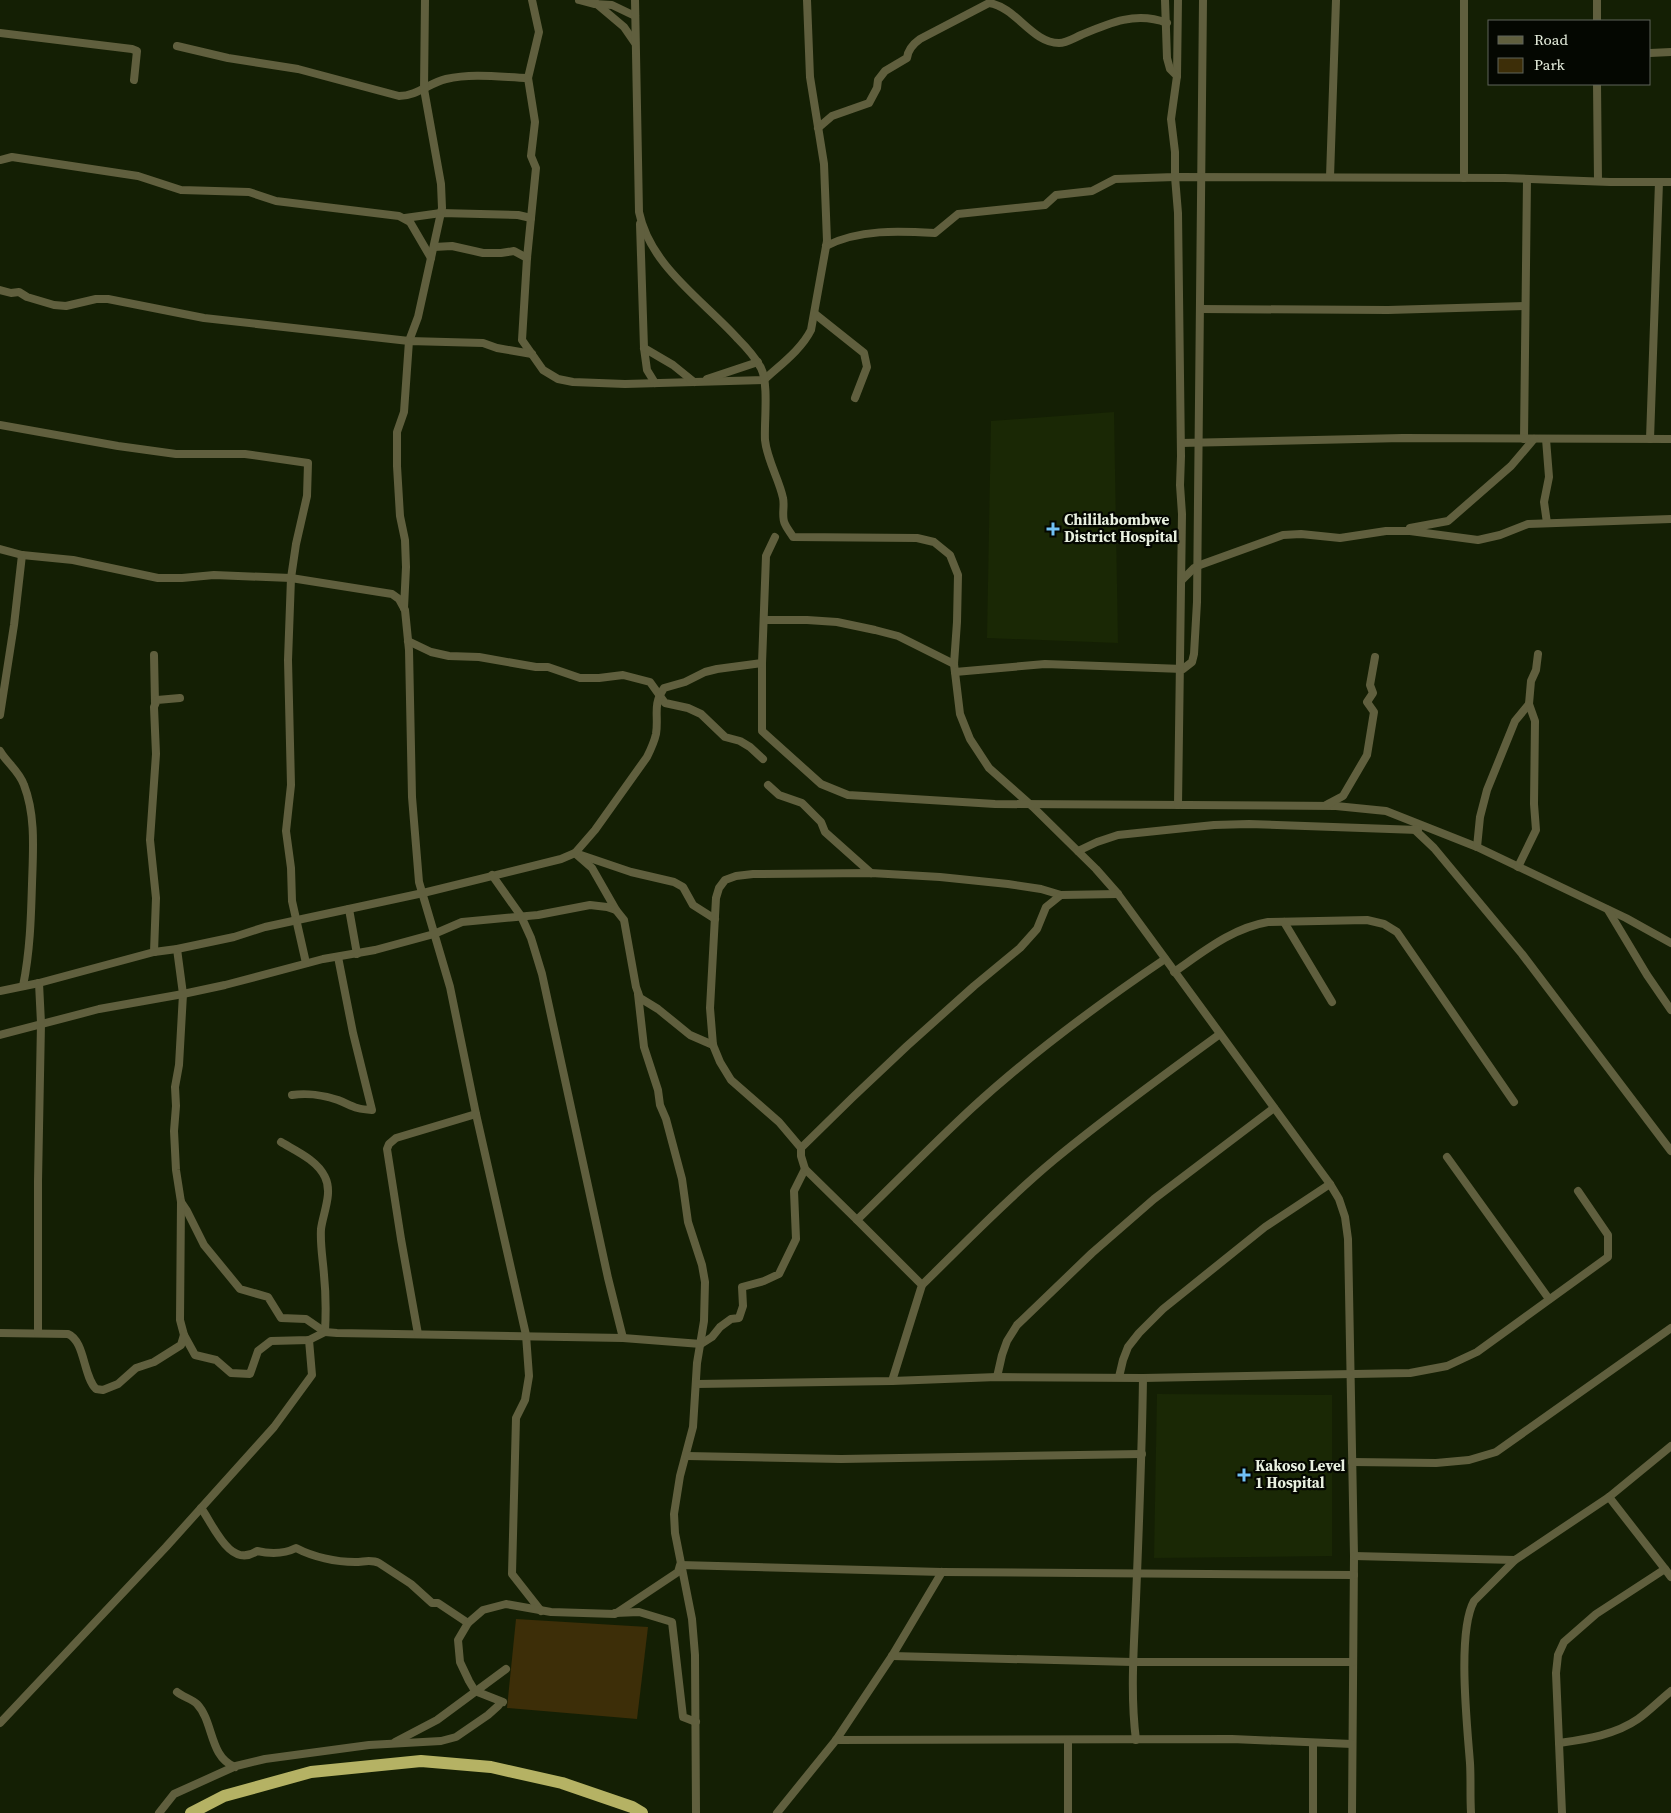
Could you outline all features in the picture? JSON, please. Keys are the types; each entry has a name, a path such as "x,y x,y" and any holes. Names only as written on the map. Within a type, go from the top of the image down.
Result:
{"highway":[{"path":"191,1813 224,1796 311,1772 421,1761 491,1768 562,1783 642,1813"}],"street":[{"path":"425,0 424,89 441,184 441,213 418,317 409,341 404,412 397,432 400,516 405,540 404,608 408,641 412,797 419,882 450,987 476,1114 526,1335 530,1376 525,1400 516,1418 512,1574 541,1611"},
{"path":"532,0 540,32 528,78 535,122 531,156 536,168 527,258 522,340 543,370 558,379 573,382 625,384 764,380 807,339 815,314 826,246 824,164 810,77 807,0"},
{"path":"579,0 612,5 635,16"},
{"path":"635,0 644,348 647,370 655,382"},
{"path":"1165,0 1167,58 1170,69 1176,76"},
{"path":"1178,0 1176,76 1171,118 1178,213 1180,485 1182,514 1178,805"},
{"path":"955,672 1045,664 1183,668 1192,662 1194,654 1197,567 1204,0"},
{"path":"1330,177 1336,0"},
{"path":"1464,0 1464,178"},
{"path":"1597,0 1597,20"},
{"path":"595,2 624,27 635,43"},
{"path":"818,128 832,116 869,103 877,88 878,80 885,71 907,58 913,44 990,3 1002,8 1051,42 1062,43 1120,20 1156,19 1167,23"},
{"path":"0,33 132,49 137,52 138,56 134,80"},
{"path":"177,46 228,58 298,68 399,96 409,96 443,80 466,76 528,78"},
{"path":"1651,53 1671,52"},
{"path":"1597,85 1598,182"},
{"path":"0,160 12,157 138,176 181,190 248,192 276,201 399,216 410,222 431,258"},
{"path":"826,246 837,240 892,230 935,233 958,214 1045,205 1056,195 1092,190 1116,179 1330,177 1671,182"},
{"path":"1524,439 1527,179"},
{"path":"1650,439 1659,182"},
{"path":"639,212 648,239 664,263 727,326 758,362 763,371 765,442 783,498 784,523 793,537 917,538 934,542 950,555 958,576 954,664 960,714 970,739 989,768 1030,804 1118,894 1330,1184 1339,1199 1345,1217 1348,1239 1351,1375 1354,1556 1352,1813"},
{"path":"405,218 441,213 518,214 531,218"},
{"path":"434,247 452,246 483,253 514,250 527,258"},
{"path":"0,290 11,294 19,292 27,297 54,305 66,306 96,300 108,300 204,318 409,341 483,342 497,348 532,354"},
{"path":"1200,309 1388,310 1525,306"},
{"path":"815,314 864,353 868,367 855,398"},
{"path":"644,348 673,365 696,382"},
{"path":"696,382 758,362"},
{"path":"0,425 118,446 176,454 245,454 308,463 307,496 296,544 291,578 288,660 291,785 286,831 296,921 306,963"},
{"path":"1181,443 1403,438 1671,440"},
{"path":"1182,580 1197,567 1283,535 1301,534 1340,538 1396,531 1448,521 1511,466 1534,439"},
{"path":"1546,439 1549,477 1544,502 1547,523"},
{"path":"1396,531 1410,531 1478,540 1500,535 1528,524 1671,519"},
{"path":"775,537 766,556 762,663 762,731 821,784 848,795 995,804 1326,806 1386,811 1477,847 1607,909 1671,943"},
{"path":"0,549 22,555 73,560 158,578 214,575 291,578 392,594 399,599 404,608"},
{"path":"0,715 22,555"},
{"path":"765,620 836,622 875,630 898,636 954,664"},
{"path":"408,641 431,652 449,656 479,657 536,668 548,667 580,678 623,675 650,682 665,703 688,708 701,714 725,737 745,744 763,759"},
{"path":"1518,866 1536,830 1534,804 1535,721 1529,704 1531,680 1536,670 1538,654"},
{"path":"154,655 156,754 150,840 156,898 154,952"},
{"path":"1326,806 1343,796 1367,755 1374,712 1367,702 1373,693 1370,685 1375,657"},
{"path":"0,991 39,983 154,952 177,949 423,893 561,859 575,853 595,830 647,757 656,733 657,700 664,688 690,680 705,672 762,663"},
{"path":"155,703 157,700 180,698"},
{"path":"1477,847 1480,817 1487,790 1515,722 1529,704"},
{"path":"0,751 24,784 31,810 33,847 31,927 29,956 23,986"},
{"path":"768,785 779,795 802,803 821,822 825,832 871,873"},
{"path":"1078,851 1118,835 1214,825 1249,824 1437,832"},
{"path":"1415,830 1434,848 1522,954 1671,1151"},
{"path":"575,853 592,868 616,910 624,920 638,994 644,1047 658,1090 660,1105 666,1119 682,1179 691,1236 702,1265 705,1298 693,1427 687,1456 680,1476 674,1514 680,1565 692,1619 695,1655 696,1813"},
{"path":"575,853 631,872 674,882 682,888 693,905 715,919"},
{"path":"802,1148 779,1122 731,1080 713,1046 710,1008 715,919 718,888 725,880 736,876 753,874 871,873 1008,884 1041,889 1061,895 1118,894"},
{"path":"492,875 521,916 531,938 542,974 608,1278 623,1338"},
{"path":"922,1285 806,1169 801,1156 802,1148 907,1046 1020,948 1037,929 1046,907 1061,895"},
{"path":"0,1035 99,1009 183,994 225,985 306,963 357,954 434,934 462,922 547,914 590,905 607,906 616,910"},
{"path":"1607,909 1647,975 1671,1010"},
{"path":"349,910 357,954"},
{"path":"1174,972 1228,937 1252,924 1367,920 1384,924 1397,932 1514,1102"},
{"path":"1284,922 1332,1002"},
{"path":"177,949 183,994 179,1065 175,1087 174,1131 176,1170 181,1202 180,1320 184,1335 194,1355 216,1360 231,1373 250,1374 258,1351 271,1341 309,1340 325,1332 623,1338 701,1344 712,1337 720,1327 731,1319 739,1318 742,1306 742,1287 764,1281 779,1274 796,1239 794,1191 806,1169"},
{"path":"292,1095 303,1093 337,1100 357,1109 372,1110 353,1033 338,957"},
{"path":"858,1220 944,1135 1018,1068 1103,1002 1165,959"},
{"path":"38,1333 38,1182 42,1023 39,983"},
{"path":"638,994 642,1001 658,1009 681,1030 713,1046"},
{"path":"892,1381 922,1285 1054,1160 1220,1034"},
{"path":"997,1377 1007,1341 1017,1325 1092,1253 1154,1199 1274,1108"},
{"path":"418,1334 387,1148 396,1138 476,1114"},
{"path":"281,1142 302,1154 315,1165 325,1176 328,1184 321,1237 325,1332"},
{"path":"1447,1157 1549,1299"},
{"path":"1119,1377 1122,1360 1128,1347 1163,1309 1265,1227 1330,1184"},
{"path":"696,1384 892,1381 997,1377 1143,1378 1351,1375 1410,1373 1447,1366 1476,1352 1608,1258 1608,1235 1578,1191"},
{"path":"181,1202 204,1245 240,1289 268,1297 281,1318 306,1319 325,1332"},
{"path":"1352,1462 1436,1463 1469,1460 1496,1452 1671,1328"},
{"path":"0,1333 68,1334 72,1336 81,1353 90,1384 96,1389 102,1390 118,1384 136,1368 154,1362 181,1345 184,1335"},
{"path":"0,1723 274,1428 312,1375 309,1340"},
{"path":"1136,1740 1133,1715 1132,1662 1142,1454 1143,1378"},
{"path":"1471,1813 1466,1686 1466,1627 1474,1601 1515,1560 1608,1497 1671,1446"},
{"path":"687,1456 841,1459 1142,1454"},
{"path":"1608,1497 1671,1577"},
{"path":"201,1508 207,1516 211,1527 230,1551 244,1556 257,1551 273,1553 296,1548 311,1554 340,1561 374,1561 411,1584 432,1603 438,1603 468,1623"},
{"path":"1354,1556 1515,1560"},
{"path":"615,1614 678,1572 680,1565"},
{"path":"680,1565 942,1572 1354,1575"},
{"path":"1562,1813 1556,1672 1558,1655 1564,1642 1596,1614 1664,1569"},
{"path":"777,1813 836,1740 892,1656 942,1572"},
{"path":"159,1813 174,1794 234,1767 265,1759 393,1743 441,1741 456,1737 502,1702 475,1691 460,1662 458,1640 468,1623 483,1610 506,1604 541,1611 615,1614 639,1612 672,1622 683,1717 696,1722"},
{"path":"892,1656 1132,1662 1353,1662"},
{"path":"393,1743 437,1720 506,1669"},
{"path":"1558,1743 1620,1729 1638,1719 1671,1691"},
{"path":"177,1692 197,1704 208,1722 212,1738 219,1753 225,1761 234,1767"},
{"path":"836,1740 1068,1741 1232,1739 1352,1744"},
{"path":"1068,1741 1068,1813"},
{"path":"1313,1743 1313,1813"}],"shaded area":[{"name":"Chililabombwe District Hospital","path":"1114,412 1118,643 987,638 991,421"},
{"name":"Kakoso Level 1 Hospital","path":"1157,1394 1332,1395 1332,1556 1154,1558"}],"green space":[{"path":"516,1619 648,1627 637,1719 507,1708"}],"place":[{"name":"Chililabombwe District Hospital","path":"1053,529"},
{"name":"Kakoso Level 1 Hospital","path":"1244,1475"}]}
